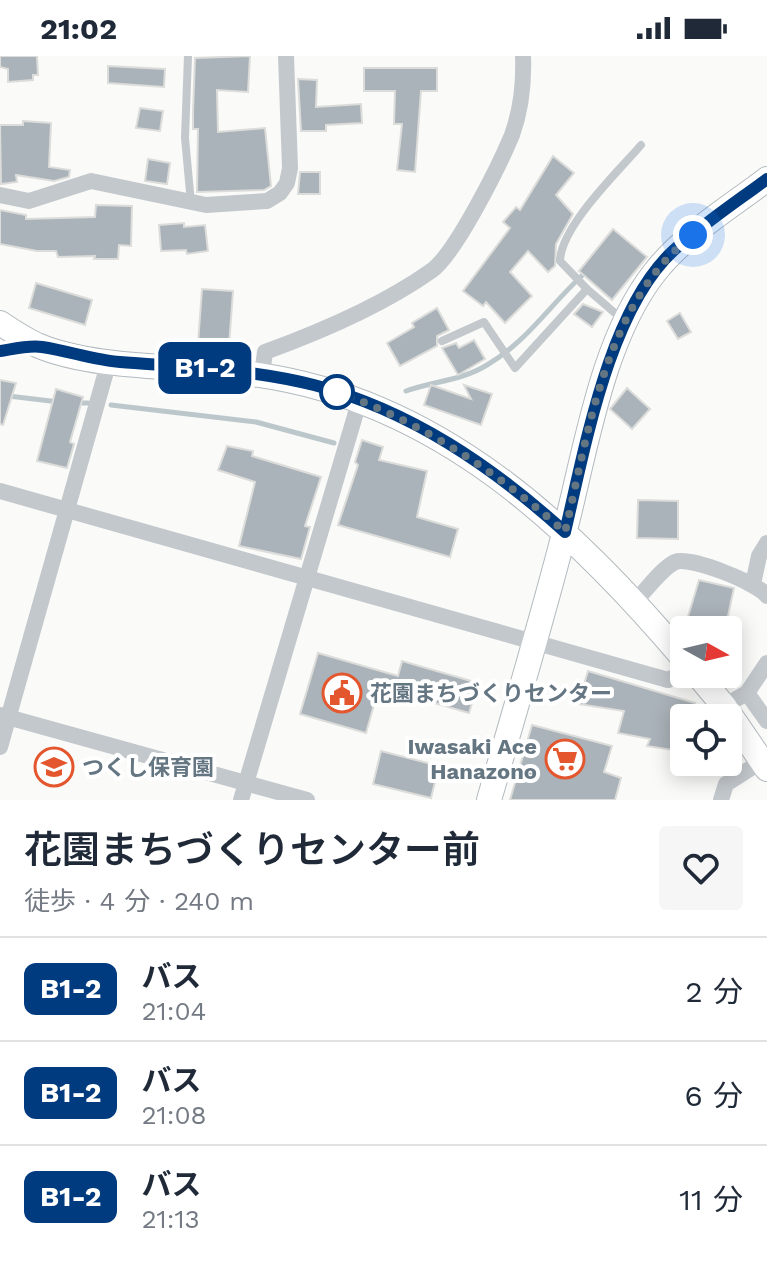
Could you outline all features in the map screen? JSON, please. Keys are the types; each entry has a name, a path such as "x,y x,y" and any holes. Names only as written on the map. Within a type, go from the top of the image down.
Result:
{"street":[{"path":"0,195 29,201 91,181 206,205 267,201 280,193 287,183 290,168 286,56"},
{"path":"262,375 265,352 321,332 434,270 470,219 513,133 524,81 523,56"},
{"path":"489,800 565,532 601,380 626,323 652,275 673,250 767,179"},
{"path":"0,323 39,346 109,361 262,375 360,399 401,416 490,469 565,532 635,602 670,643"},
{"path":"0,351 39,346"},
{"path":"0,747 4,716 109,361"},
{"path":"241,800 360,399"},
{"path":"0,491 670,679"},
{"path":"753,584 759,556 767,543"},
{"path":"635,602 673,563 686,559 753,584 767,596"},
{"path":"728,704 747,693 767,663"},
{"path":"709,688 722,704"},
{"path":"747,693 767,721"},
{"path":"4,716 307,800"},
{"path":"721,800 726,784 765,765 742,732"}],"lane":[{"path":"188,56 185,138 191,203"},
{"path":"626,323 560,261 560,248 574,225 641,145"},
{"path":"442,341 484,322 515,368 586,288"}],"building":[{"path":"0,56 37,56 38,75 33,75 33,80 8,82 8,69 0,67"},
{"path":"250,56 248,92 217,90 218,132 265,128 271,186 264,190 197,192 198,129 193,129 195,58"},
{"path":"108,66 165,69 164,87 108,83"},
{"path":"364,68 437,68 437,91 421,91 415,172 397,170 402,124 394,124 395,91 364,91"},
{"path":"298,79 317,80 316,107 361,104 362,123 326,125 326,131 301,131"},
{"path":"140,108 163,111 160,131 136,128"},
{"path":"23,121 51,123 49,167 70,170 69,177 54,181 16,175 17,182 1,184 0,125 23,125"},
{"path":"553,156 574,173 556,195 573,214 556,244 555,266 548,272 528,251 510,272 532,296 505,323 486,302 483,306 463,291 510,228 503,222 516,207 520,210"},
{"path":"148,159 170,163 167,184 145,181"},
{"path":"300,172 320,172 320,194 298,194"},
{"path":"96,205 132,206 131,246 119,245 118,259 58,257 56,251 0,244 0,210 26,215 26,219 95,217"},
{"path":"184,223 184,227 205,225 208,251 187,254 186,250 161,251 159,225"},
{"path":"613,229 647,257 612,300 579,271"},
{"path":"36,283 92,300 85,325 29,308"},
{"path":"202,289 233,291 229,346 198,343"},
{"path":"583,304 603,312 592,327 574,314"},
{"path":"437,308 449,330 437,336 437,346 400,366 387,343"},
{"path":"680,313 691,332 678,339 667,321"},
{"path":"474,340 485,359 458,375 442,348 456,343 459,348"},
{"path":"0,380 16,383 3,425 0,424"},
{"path":"431,385 471,399 464,385 492,394 481,425 424,405"},
{"path":"627,388 650,409 632,429 610,409"},
{"path":"56,389 83,397 70,442 74,444 67,468 37,461"},
{"path":"362,440 383,447 379,460 427,471 417,517 458,529 450,557 338,525 358,465 355,462"},
{"path":"227,446 253,451 252,456 321,477 305,526 310,527 301,559 239,546 255,482 218,470"},
{"path":"638,500 678,501 678,539 637,538"},
{"path":"699,580 734,588 728,616 688,616"},
{"name":"花園まちづくりセンター","path":"318,653 398,676 402,661 478,683 469,713 379,687 366,733 300,714"},
{"path":"588,671 695,703 670,704 670,750 647,746 650,739 618,733 624,711 578,704"},
{"name":"Iwasaki Ace Hanazono","path":"532,725 612,746 604,772 621,778 615,800 510,800"},
{"path":"381,751 439,766 431,798 373,784"}],"waterway":[{"path":"406,391 467,374 501,356 586,272"},
{"path":"0,395 59,402"},
{"path":"77,403 88,403"},
{"path":"111,405 256,422 334,443"}],"bus line":[{"name":"B1-2","path":"0,351 39,346 109,361 262,375 360,399 401,416 490,469 565,532 601,380 626,323 652,275 673,250 767,179"}],"place":[{"name":"花園まちづくりセンター","path":"342,693"},
{"name":"Iwasaki Ace Hanazono","path":"565,759"},
{"name":"つくし保育園","path":"54,767"}],"route":[{"path":"337,392 401,416 490,469 565,532 601,380 626,323 652,275 673,250 693,235"}]}
